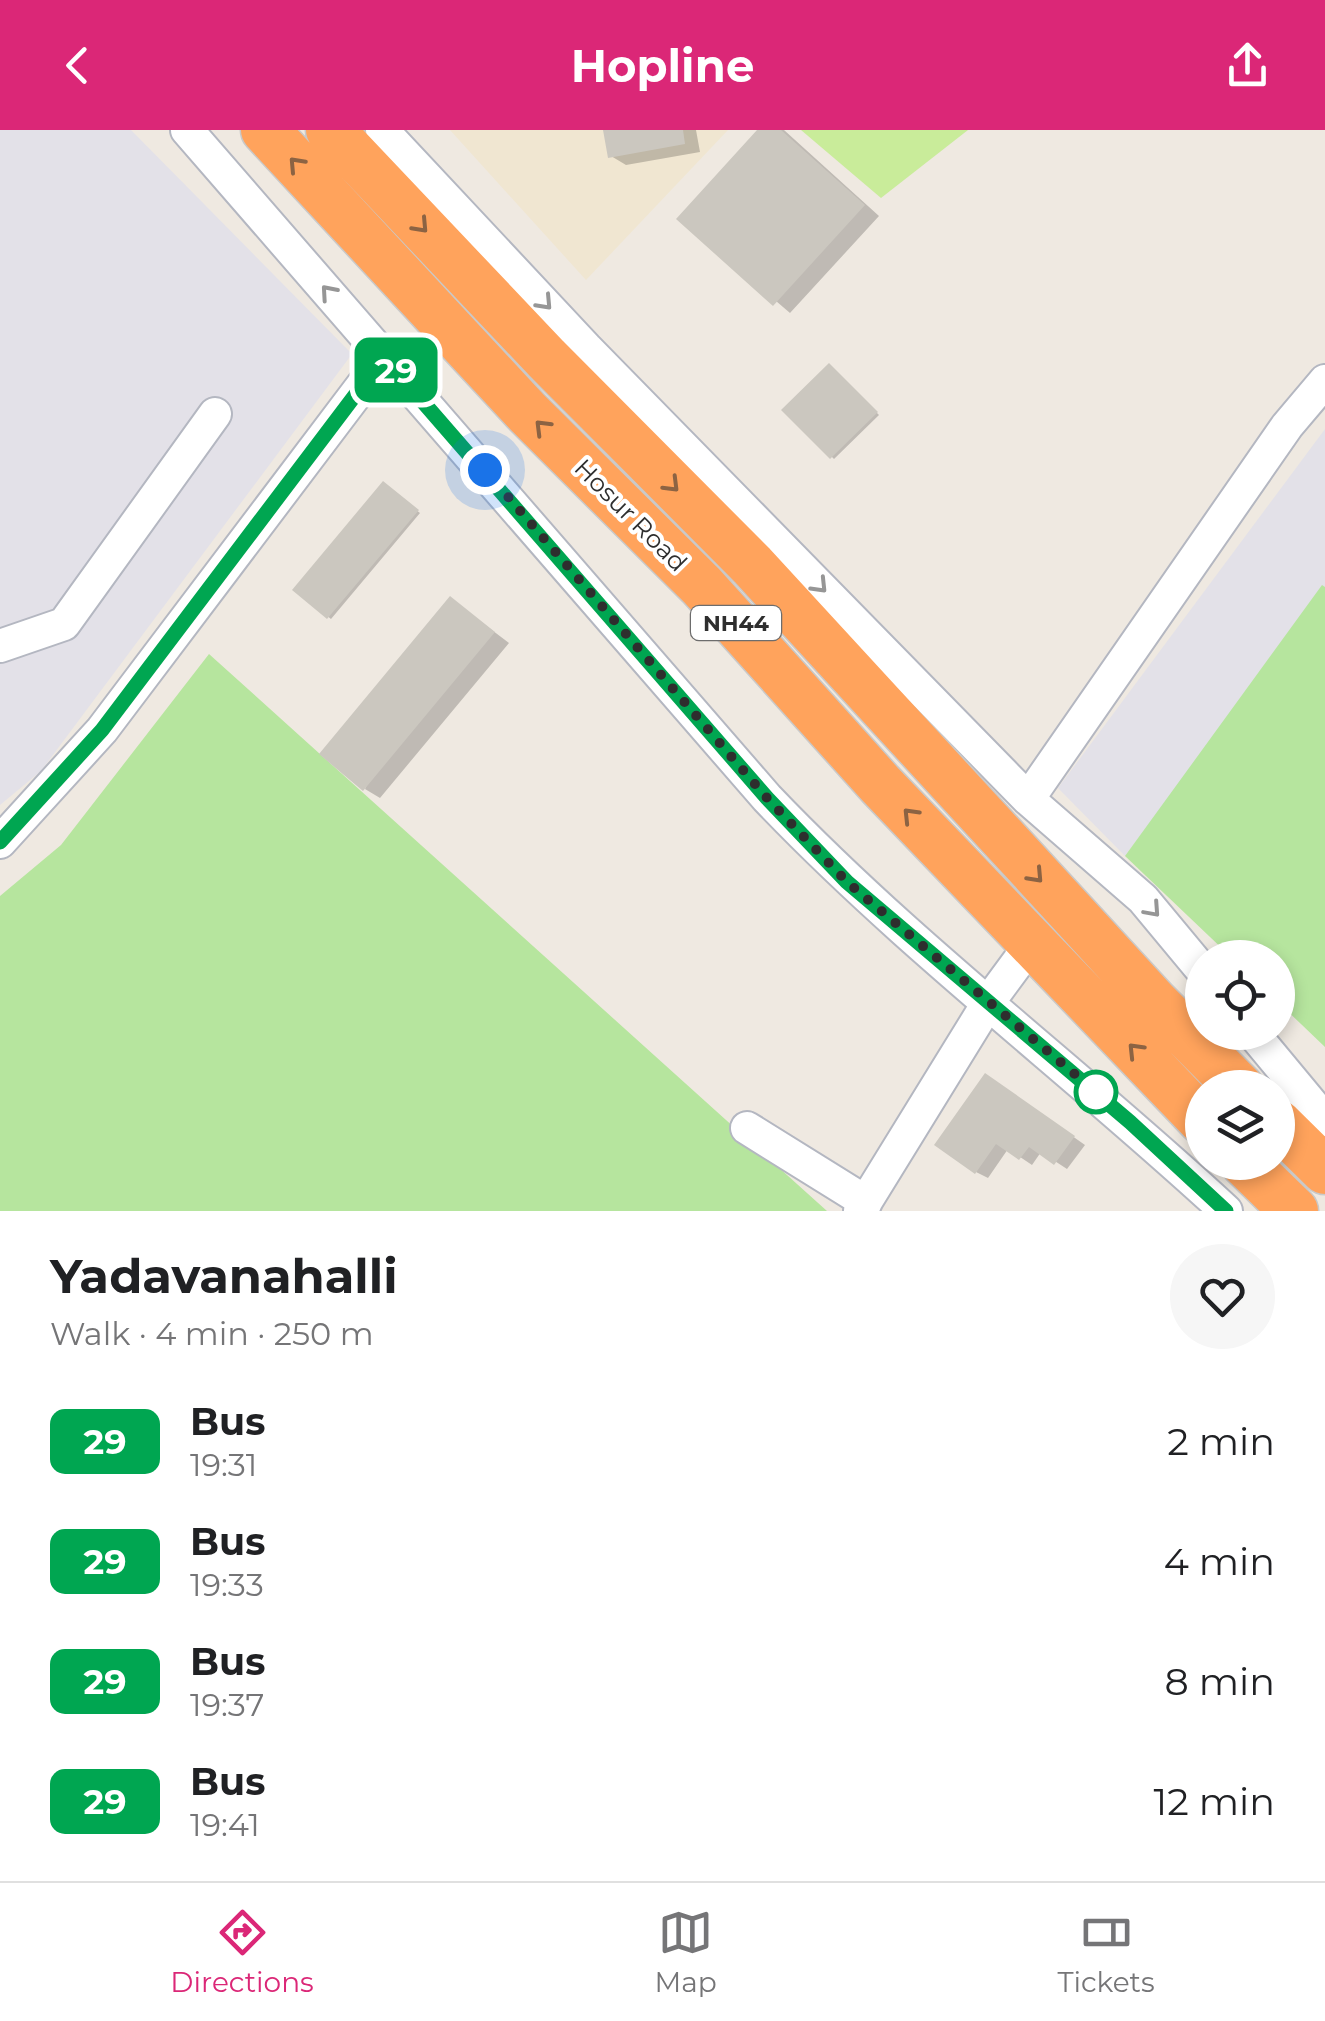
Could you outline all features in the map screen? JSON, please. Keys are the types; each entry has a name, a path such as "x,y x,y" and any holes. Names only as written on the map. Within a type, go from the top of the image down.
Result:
{"highway":[{"name":"Hosur Road","path":"265,130 526,412 702,586 880,784 1185,1102"},
{"name":"Hosur Road","path":"330,130 546,358 765,554 1154,1002 1222,1070"},
{"path":"1295,1141 1325,1170"},
{"path":"1262,1180 1294,1211"}],"street":[{"path":"186,130 767,798 847,882 990,1000 1226,1211"},
{"path":"382,130 765,554 1028,800 1143,899 1185,950"},
{"path":"0,842 102,730 384,357"},
{"path":"1028,800 1287,426 1325,382"},
{"path":"0,646 64,624 215,414"},
{"path":"747,1128 863,1206 990,1000 1032,943"},
{"path":"1267,1050 1325,1120"}],"shaded area":[{"path":"0,130 131,130 352,354 41,771 0,805"},
{"path":"450,130 728,130 586,280"},
{"path":"1325,429 1325,587 1125,856 1058,788"}],"green space":[{"path":"801,130 968,130 881,198"},
{"path":"1322,585 1325,587 1325,1047 1295,1018 1295,940 1213,940 1125,856"},
{"path":"209,654 827,1211 0,1211 0,896 61,845"}],"building":[{"path":"603,130 683,130 685,144 608,158"},
{"path":"757,130 781,130 865,205 773,306 676,219"},
{"path":"829,363 878,412 830,459 781,410"},
{"path":"383,481 419,510 327,619 292,590"},
{"path":"450,596 495,632 363,791 319,754"},
{"path":"985,1073 1075,1136 1054,1165 1029,1147 1019,1160 996,1144 975,1174 934,1145"}],"bus line":[{"name":"29","path":"0,842 30,814 102,730 384,357 767,798 847,882 990,1000 1226,1211"}],"route":[{"path":"485,470 767,798 847,882 1102,1097 1096,1092"}]}
